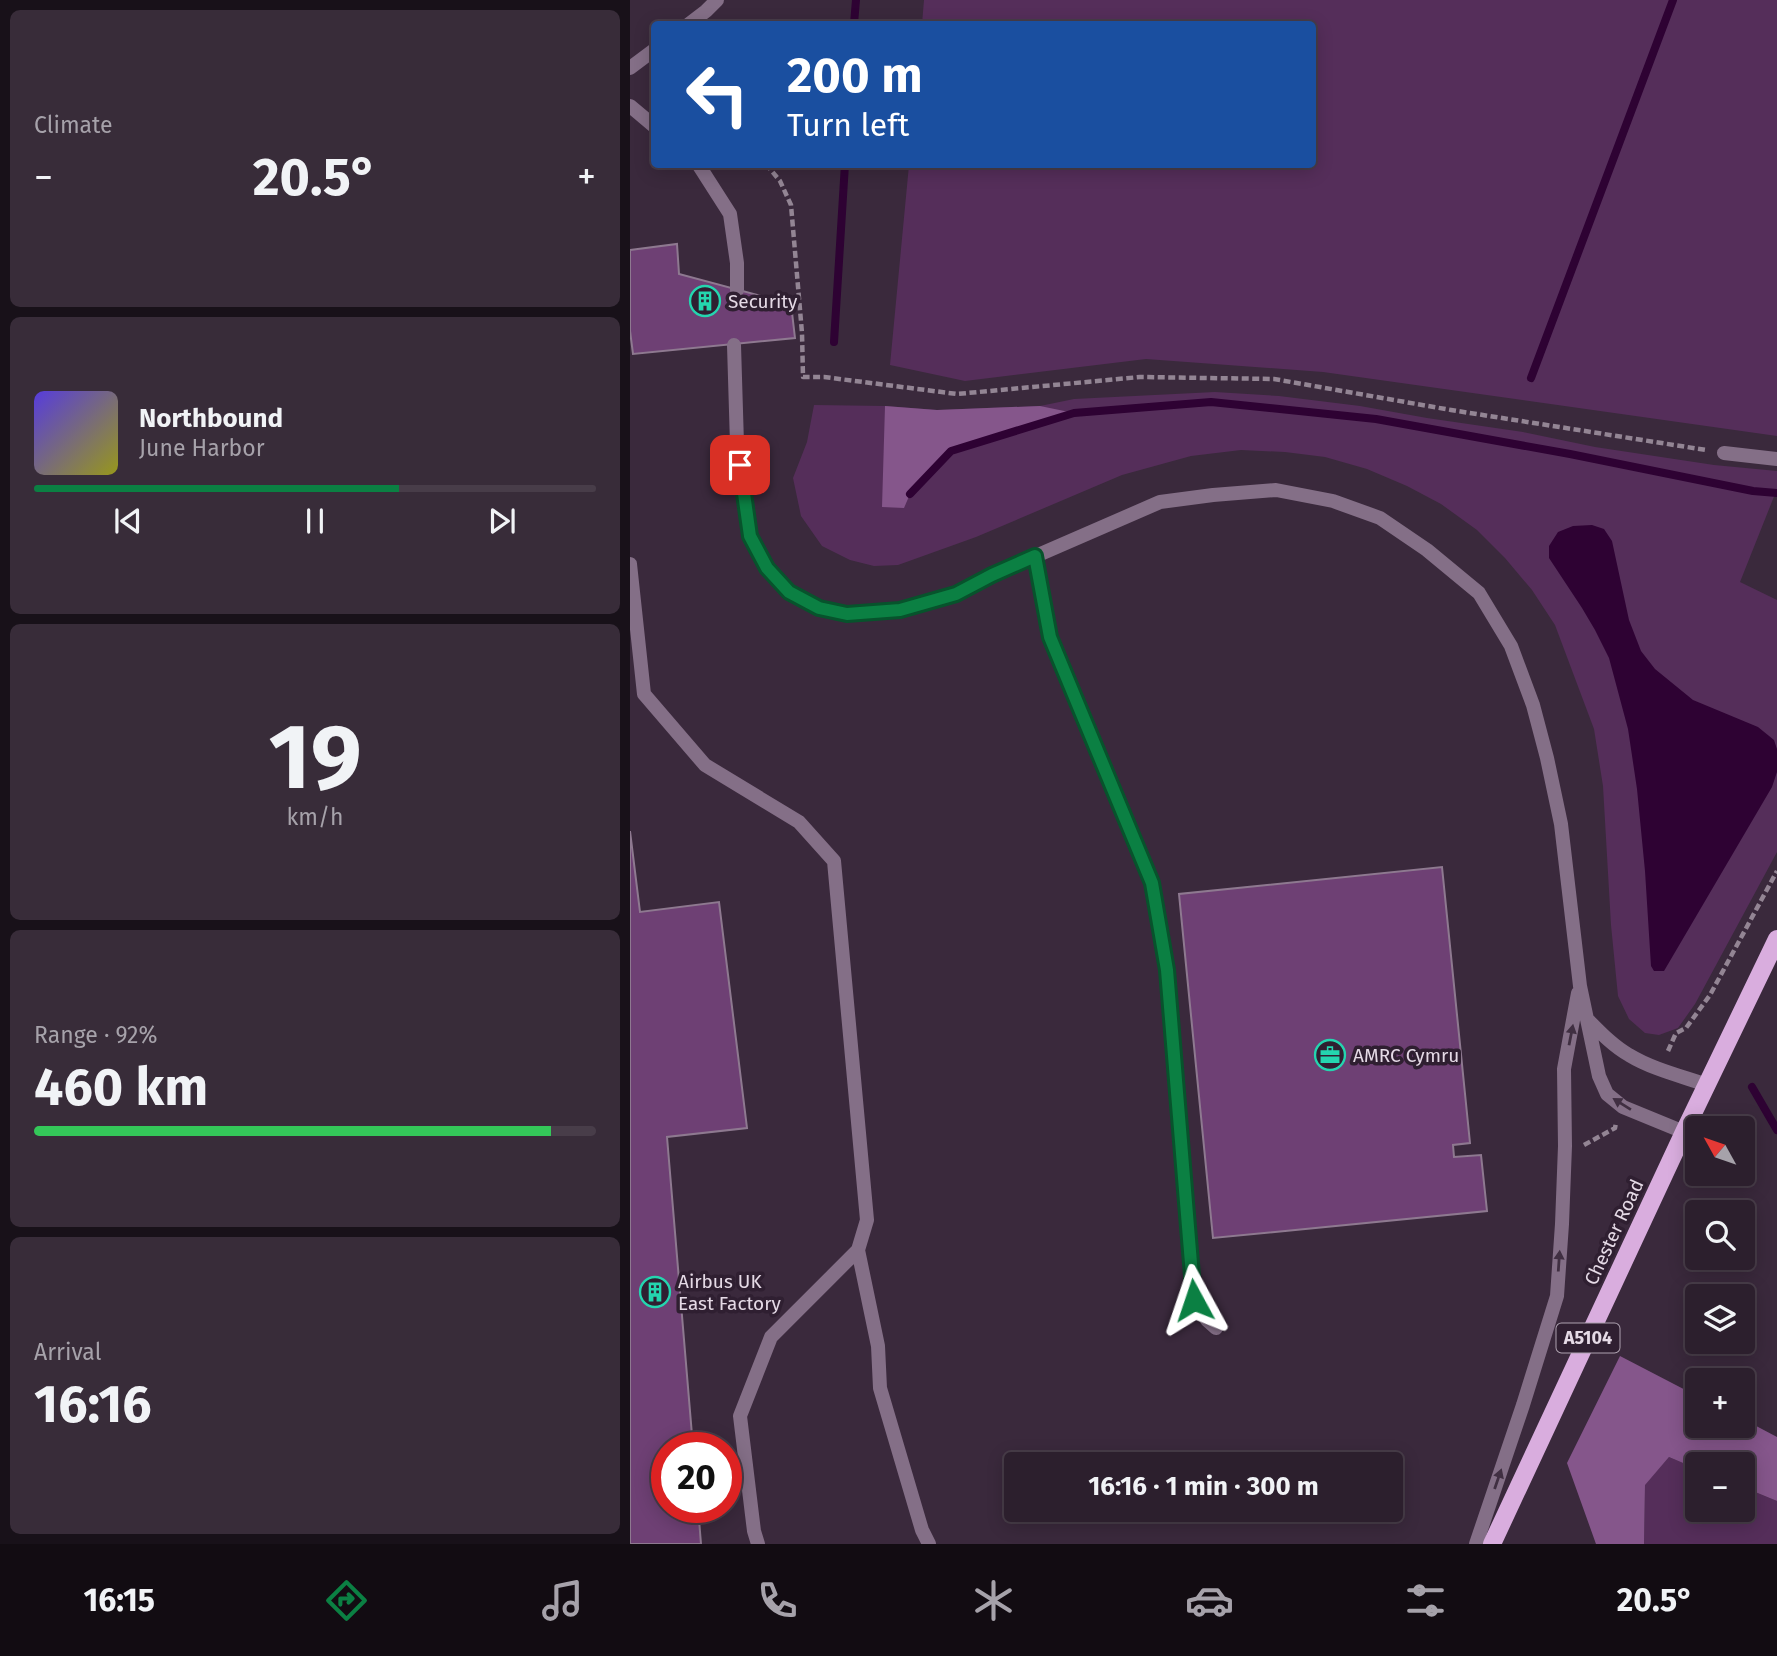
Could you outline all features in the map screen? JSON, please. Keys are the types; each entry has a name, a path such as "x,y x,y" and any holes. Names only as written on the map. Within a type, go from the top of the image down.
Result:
{"main road":[{"name":"Chester Road","path":"1492,1544 1777,939"}],"street":[{"path":"693,21 717,0"},
{"path":"630,68 651,53"},
{"path":"630,106 651,124"},
{"path":"701,168 730,214 737,263 737,290"},
{"path":"734,345 737,444 750,536 767,568 789,592 819,608 847,614 900,610 956,594 992,575 1160,502 1276,490 1333,501 1380,519 1427,550 1479,593 1511,646 1533,705 1561,824 1580,986 1599,1076 1607,1094 1623,1107 1684,1132"},
{"path":"1724,453 1777,458"},
{"path":"1035,556 1050,637 1152,883 1167,970 1194,1300 1207,1320 1216,1328"},
{"path":"630,564 644,694 705,765 799,822 834,861 867,1220 859,1250 878,1346 880,1388 922,1530 929,1544"},
{"path":"1476,1544 1557,1296 1562,1224 1564,1069 1580,986"},
{"path":"1587,1020 1630,1056 1707,1085"},
{"path":"758,1544 754,1531 740,1416 771,1338 859,1250"}],"path":[{"path":"769,168 780,181 791,205 803,377 824,377 957,394 1140,377 1274,380 1724,453"},
{"path":"1676,1033 1686,1028 1710,995 1777,871"}],"shaded area":[{"path":"924,0 1777,0 1777,436 1323,372 1146,359 965,381 890,365 909,168 1316,168 1316,21 922,21"},
{"path":"1215,392 1279,396 1360,406 1523,432 1595,447 1714,465 1777,471 1777,489 1740,582 1777,600 1777,852 1695,1004 1678,1028 1659,1035 1645,1033 1629,1019 1618,996 1603,786 1594,729 1555,625 1532,590 1505,558 1477,530 1441,504 1367,469 1325,457 1241,450 1191,456 1122,475 976,537 898,565 874,566 850,560 822,546 801,516 793,478 807,442 814,405 937,410 1040,406 1074,399"},
{"path":"885,406 937,410 1040,406 1074,413 951,451 910,494 904,508 882,507"},
{"path":"1592,525 1604,529 1612,541 1629,620 1641,651 1655,669 1693,700 1758,727 1774,740 1777,749 1777,772 1772,787 1664,971 1654,971 1651,966 1637,789 1628,729 1609,658 1582,608 1549,558 1549,546 1558,532 1573,526"},
{"path":"1620,1356 1685,1390 1685,1438 1755,1438 1755,1425 1777,1437 1777,1501 1755,1492 1755,1452 1685,1452 1685,1464 1669,1457 1645,1485 1644,1544 1596,1544 1567,1463"},
{"path":"1669,1457 1685,1464 1685,1522 1755,1522 1755,1492 1777,1501 1777,1544 1644,1544 1645,1484"}],"building":[{"name":"Security","path":"677,244 679,274 791,304 795,338 633,354 630,331 630,250"},
{"name":"Airbus UK East Factory","path":"630,831 640,912 719,902 747,1128 667,1137 692,1432 651,1432 651,1523 699,1523 701,1544 630,1544"},
{"path":"1442,867 1470,1143 1453,1145 1454,1157 1481,1155 1487,1211 1213,1238 1179,894"}],"waterway":[{"path":"854,21 856,0"},
{"path":"1531,378 1673,0"},
{"path":"834,342 845,168"},
{"path":"910,494 951,451 1074,413 1211,402 1376,419 1753,491 1777,493"},
{"path":"1752,1087 1777,1130"}],"place":[{"name":"Security","path":"705,301"},
{"name":"AMRC Cymru","path":"1330,1055"},
{"name":"Airbus UK East Factory","path":"655,1292"}],"route":[{"path":"740,465 750,536 767,568 789,592 819,608 847,614 900,610 956,594 1035,556 1050,637 1152,883 1167,970 1194,1300"}]}
